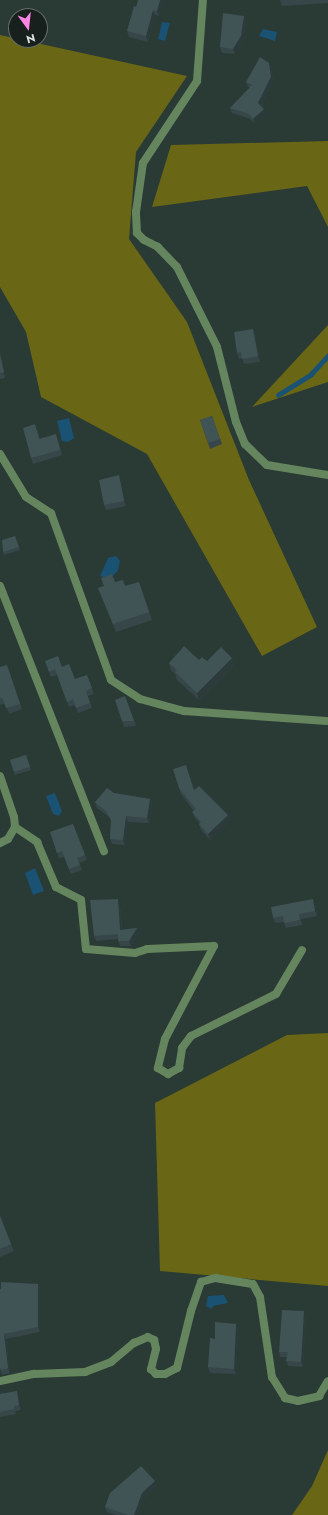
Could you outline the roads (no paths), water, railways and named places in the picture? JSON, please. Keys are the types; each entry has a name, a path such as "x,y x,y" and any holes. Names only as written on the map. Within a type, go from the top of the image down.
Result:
{"street":[{"path":"202,0 196,81 143,163 136,212 137,233 144,240 158,247 177,268 217,347 236,422 245,444 267,465 328,475"},
{"path":"0,454 26,497 50,513 111,680 140,699 184,711 327,721"},
{"path":"0,586 104,851"},
{"path":"0,776 14,817 15,827 8,839 0,843"},
{"path":"15,827 37,842 56,887 81,900 86,949 135,954 147,949 214,946 165,1039 158,1068 168,1074 179,1068 182,1048 191,1036 276,994 302,950"},
{"path":"0,1381 34,1374 85,1372 111,1362 134,1343 148,1337 154,1340 156,1349 151,1368 156,1374 165,1374 177,1368 195,1296 201,1282 215,1278 253,1284 260,1297 272,1377 285,1398 298,1401 319,1396 328,1381"}],"water":[{"path":"162,22 170,23 165,41 158,39"},
{"path":"263,29 277,32 275,41 259,36"},
{"path":"69,418 74,438 68,442 62,441 57,421"},
{"path":"116,556 120,561 118,570 113,576 105,578 100,576 108,558"},
{"path":"55,793 62,811 59,816 53,814 46,796"},
{"path":"35,868 44,891 33,895 25,873"},
{"path":"224,1295 228,1303 213,1306 212,1309 206,1306 208,1296"}],"waterway":[{"path":"278,395 311,374 328,356"}]}
